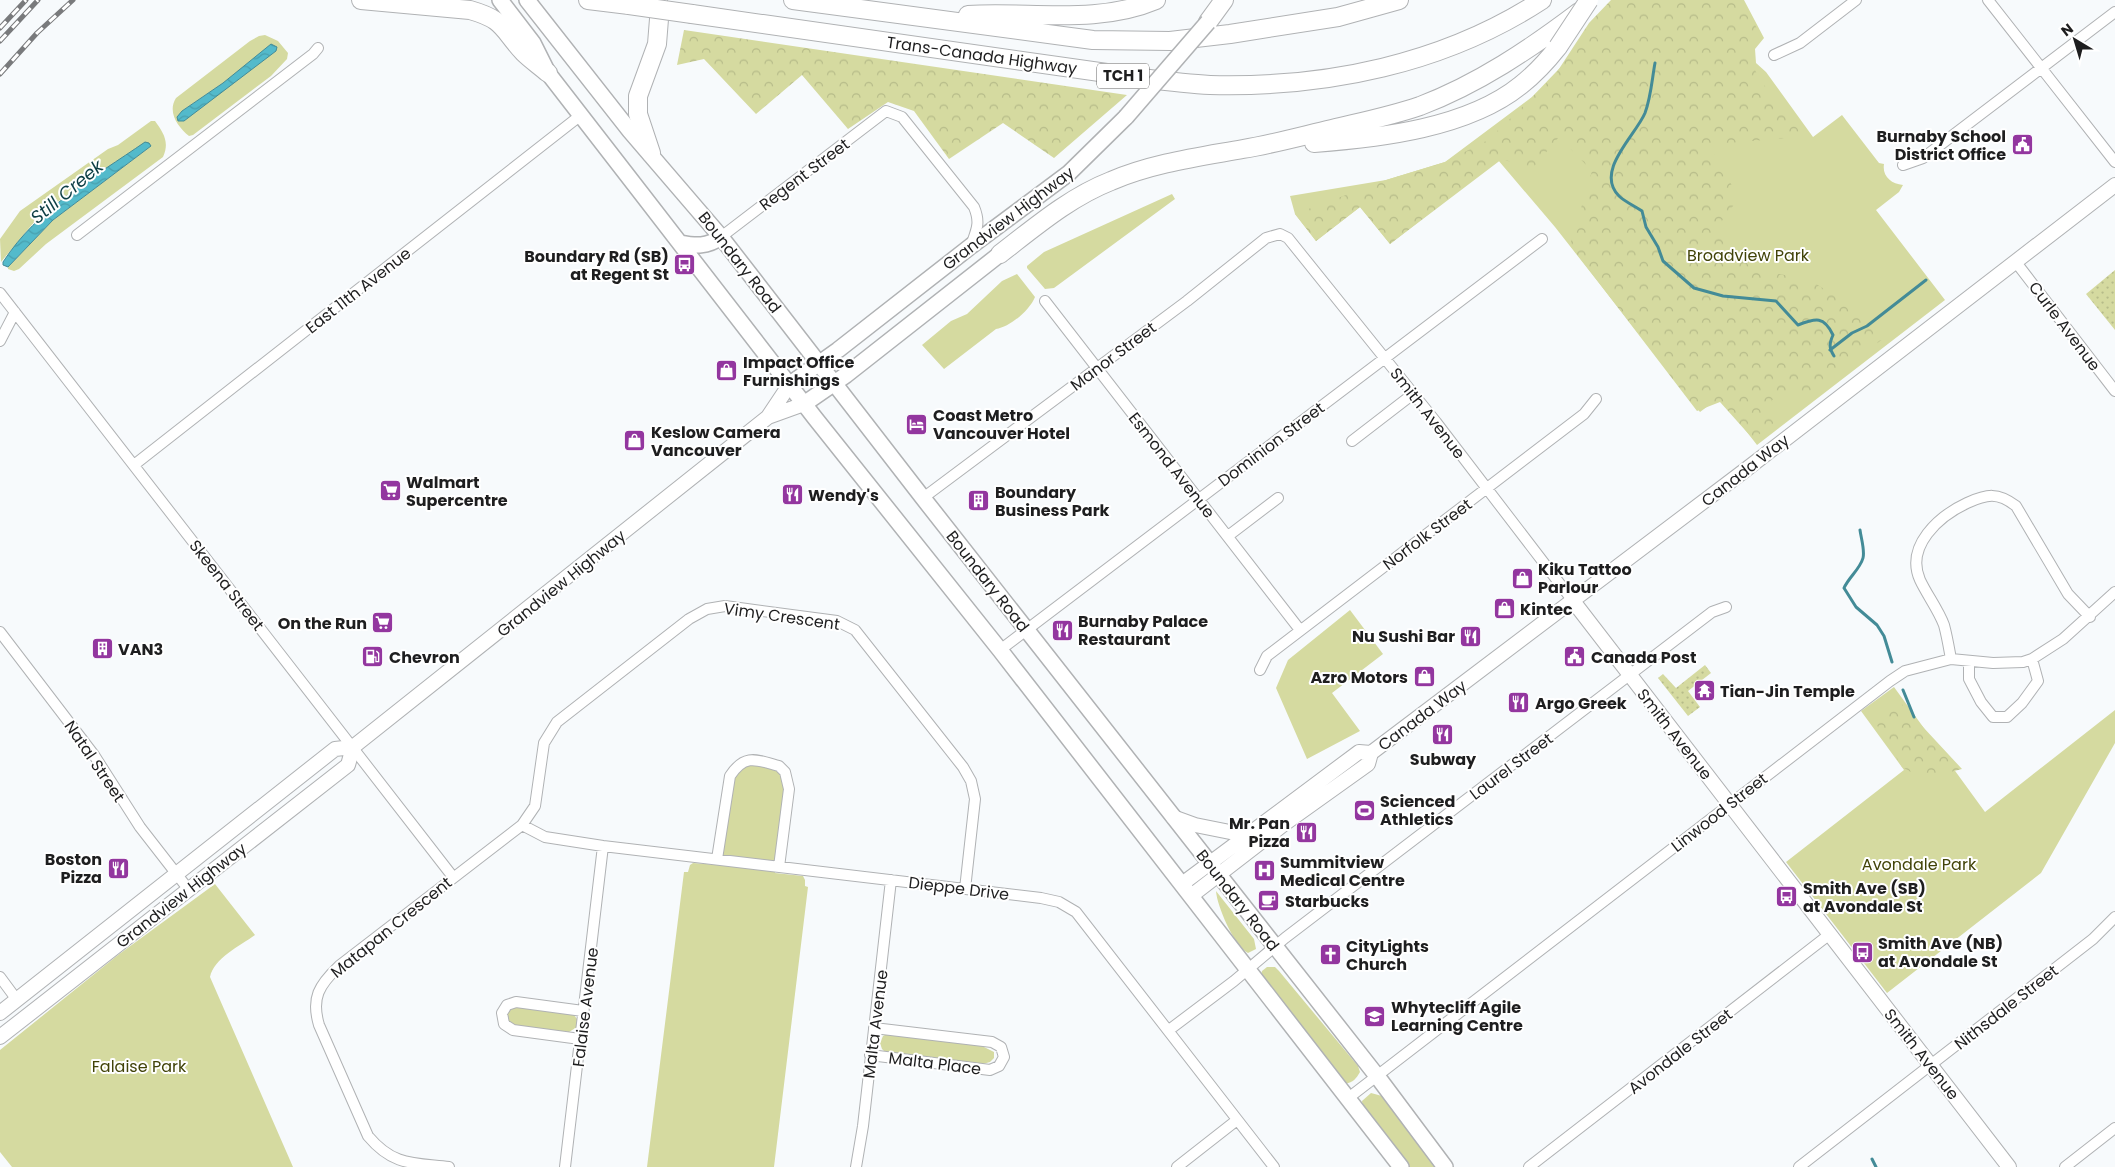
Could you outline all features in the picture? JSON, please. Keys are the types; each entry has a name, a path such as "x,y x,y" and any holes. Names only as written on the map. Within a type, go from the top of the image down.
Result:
{"highway":[{"path":"361,0 470,10 482,13 492,17 504,26 524,53 548,73"},
{"name":"Trans-Canada Highway","path":"588,0 1142,78 1209,85 1281,84 1335,78 1380,69 1432,54 1483,32 1542,0"},
{"path":"651,153 638,114 638,96 657,44 658,0"},
{"name":"Trans-Canada Highway","path":"793,0 1093,40 1170,40 1230,34 1328,19 1399,0"},
{"path":"919,18 977,14 1056,16 1100,14 1134,8 1156,0"},
{"path":"1208,22 1224,0"},
{"path":"1254,147 1416,130 1474,113 1520,86 1539,70 1558,47 1589,0"},
{"path":"1000,254 1081,195 1127,174 1186,159 1254,147 1395,114 1421,105 1483,77 1515,58 1594,0"}],"main road":[{"name":"Boundary Road","path":"500,0 533,43 548,73 804,404 1000,650 1400,1167"},
{"name":"Boundary Road","path":"527,0 630,131 651,153 721,237 922,498 1377,1076 1445,1167"},
{"name":"Grandview Highway","path":"0,1013 335,749 353,747 768,417 790,384 1069,173 1126,117 1208,22 1232,0"},
{"name":"Canada Way","path":"1186,890 1214,869 1284,824 1368,764 1372,753 1744,471 2115,185"},
{"path":"680,243 697,246 712,244 721,237"},
{"name":"Grandview Highway","path":"768,417 804,404 834,384 1000,254"},
{"name":"Smith Avenue","path":"1573,601 2010,1167"},
{"name":"Grandview Highway","path":"0,1037 348,765 353,747"},
{"name":"Canada Way","path":"1214,869 1245,835 1360,752 1372,753"},
{"path":"1173,817 1195,825 1245,835"}],"street":[{"path":"1774,54 1800,43 1856,0"},
{"path":"1988,0 2115,162"},
{"path":"1904,165 1923,158 2115,12"},
{"path":"77,235 313,54 318,48"},
{"name":"Regent Street","path":"721,237 886,111 902,116 974,207 979,218 971,246"},
{"name":"East 11th Avenue","path":"134,465 581,115"},
{"name":"Smith Avenue","path":"1280,234 1288,238 1413,394 1573,601"},
{"name":"Manor Street","path":"922,498 1266,238 1280,234"},
{"name":"Dominion Street","path":"1000,650 1542,239"},
{"name":"Curle Avenue","path":"2015,262 2115,391"},
{"name":"Skeena Street","path":"2,295 453,877"},
{"name":"Esmond Avenue","path":"1045,301 1300,630"},
{"path":"0,341 15,312"},
{"path":"1352,441 1413,394"},
{"name":"Norfolk Street","path":"1260,670 1267,656 1584,414 1596,399"},
{"path":"1951,659 1943,624 1919,578 1917,565 1918,551 1926,535 1937,522 1952,510 1983,496 1997,496 2007,499 2016,506 2068,594 2090,616"},
{"path":"1228,536 1278,498"},
{"name":"Linwood Street","path":"1347,1099 1890,681 1906,671 1951,659 1969,662 2023,662 2032,659 2063,639 2115,592"},
{"name":"Vimy Crescent","path":"522,824 535,806 544,743 552,728 563,717 689,619 707,609 725,606 837,621 855,630 963,767 972,782 976,799 965,888"},
{"name":"Laurel Street","path":"1169,1030 1712,612 1726,608"},
{"name":"Natal Street","path":"0,632 94,754 140,827 188,890"},
{"path":"1969,662 1969,679 1980,702 1993,717 2007,717 2022,703 2038,681 2032,659"},
{"path":"717,859 730,776 735,768 743,762 752,759 779,766 788,780 789,789 779,867"},
{"name":"Matapan Crescent","path":"449,1167 400,1161 380,1150 368,1136 319,1025 315,1013 315,1000 320,989 339,966 522,824"},
{"name":"Dieppe Drive","path":"522,824 545,837 603,846 965,888 1059,902 1076,912 1274,1167"},
{"name":"Falaise Avenue","path":"565,1167 603,846"},
{"name":"Malta Avenue","path":"856,1167 863,1126 891,880"},
{"name":"Nithsdale Street","path":"1799,1167 2093,939 2115,917"},
{"name":"Avondale Street","path":"1529,1167 1830,934"},
{"path":"0,977 17,1000"},
{"path":"580,1040 513,1030 504,1024 502,1013 507,1005 516,1002 583,1011"},
{"name":"Malta Place","path":"870,1055 990,1070 999,1066 1004,1057 1001,1048 992,1042 874,1028"},
{"path":"1177,1167 1238,1120"},
{"path":"2065,1167 2115,1128"}],"green space":[{"name":"Broadview Park","path":"1611,0 1743,0 1760,35 1748,51 1752,63 1765,86 1809,136 1709,145 1739,198 1715,230 1764,271 1810,280 1854,308 1883,339 1812,390 1772,400 1774,423 1753,439 1720,402 1697,411 1570,245 1592,171 1559,137 1532,169 1502,159 1390,244 1360,207 1316,241 1295,214 1386,180 1445,162 1488,140 1555,75 1589,23"},
{"name":"Broadview Park","path":"1625,0 1744,0 1764,38 1755,49 1756,63 1766,72 1813,137 1842,115 1879,163 1884,164 1884,172 1888,179 1903,185 1899,192 1876,210 1945,300 1757,445 1720,397 1700,412 1555,227 1498,160 1390,244 1360,207 1316,241 1295,214 1290,196 1386,180 1445,162 1532,97"},
{"path":"684,30 1127,95 1054,158 1003,123 949,159 914,111 888,102 848,129 802,75 756,114 704,59 677,65"},
{"path":"265,35 278,41 288,53 287,59 271,76 193,135 189,136 178,124 173,114 176,98 259,36","holes":["223,83 178,121 182,111"]},
{"path":"151,121 155,121 165,137 166,147 163,157 46,244 19,269 14,271 8,269 53,220 151,146 57,202 35,221 1,262 0,239 20,211"},
{"path":"1172,194 1175,199 1054,288 1045,289 1027,268 1044,252"},
{"path":"2115,270 2115,330 2086,294"},
{"path":"1017,274 1035,297 1029,307 1013,321 996,329 944,369 922,345 951,321 967,314 1002,281"},
{"path":"1350,610 1383,654 1332,693 1360,731 1307,759 1276,688 1288,660"},
{"path":"1705,665 1711,673 1688,691 1700,707 1688,716 1658,678 1663,674 1676,688"},
{"name":"Avondale Park","path":"1894,687 1985,812 2115,710 2115,743 2041,873 1887,993 1786,862 1904,770 1861,711"},
{"path":"1897,699 1962,769 1923,779 1902,767 1875,722"},
{"path":"751,764 769,766 777,770 786,786 775,873 803,876 805,886 808,887 774,1167 647,1167 684,872 688,872 690,865 693,863 719,865 732,778 741,767"},
{"name":"Falaise Park","path":"215,884 255,935 222,958 212,970 210,977 293,1167 12,1167 0,1152 0,1050 118,955"},
{"path":"1216,891 1254,939 1256,949 1248,953 1237,942 1223,915"},
{"path":"1267,967 1275,967 1279,971 1358,1066 1360,1072 1354,1080 1344,1083 1261,975 1262,971"},
{"path":"514,1006 574,1015 577,1019 577,1027 569,1032 513,1025 506,1018 509,1008"},
{"path":"887,1034 980,1045 994,1052 994,1058 990,1062 983,1064 886,1053 880,1043 883,1036"},
{"path":"1371,1093 1382,1096 1437,1167 1409,1167 1363,1108 1362,1101"}],"water":[{"path":"271,44 277,47 276,51 184,121 178,121 177,117 182,111 223,83"},
{"path":"145,142 151,146 53,220 8,267 3,265 3,262 17,243 50,210 86,182"}],"waterway":[{"path":"1655,63 1645,113 1619,153 1611,176 1613,186 1619,196 1642,211 1646,227 1658,247 1663,261 1694,288 1723,296 1776,301 1798,325 1819,320 1826,324 1833,335 1830,346 1834,356"},
{"path":"1830,350 1852,333 1867,326 1926,280"},
{"path":"1860,530 1863,558 1844,588 1856,607 1877,625 1884,636 1892,662"},
{"path":"1903,690 1914,717"},
{"path":"1872,1159 1876,1167"}],"railway":[{"path":"0,28 26,0"},
{"path":"0,41 38,0"},
{"path":"0,74 37,33 73,0"}],"place":[{"name":"Burnaby School District Office","path":"2022,145"},
{"name":"Boundary Rd (SB) at Regent St","path":"685,265"},
{"name":"Impact Office Furnishings","path":"727,371"},
{"name":"Coast Metro Vancouver Hotel","path":"917,424"},
{"name":"Keslow Camera Vancouver","path":"635,441"},
{"name":"Walmart Supercentre","path":"390,491"},
{"name":"Wendy's","path":"792,495"},
{"name":"Boundary Business Park","path":"979,501"},
{"name":"Kiku Tattoo Parlour","path":"1522,578"},
{"name":"Kintec","path":"1504,609"},
{"name":"On the Run","path":"383,623"},
{"name":"Burnaby Palace Restaurant","path":"1062,630"},
{"name":"Nu Sushi Bar","path":"1471,636"},
{"name":"VAN3","path":"102,649"},
{"name":"Chevron","path":"373,657"},
{"name":"Canada Post","path":"1575,657"},
{"name":"Azro Motors","path":"1424,677"},
{"name":"Tian-Jin Temple","path":"1704,691"},
{"name":"Argo Greek","path":"1519,703"},
{"name":"Subway","path":"1443,735"},
{"name":"Scienced Athletics","path":"1364,810"},
{"name":"Mr. Pan Pizza","path":"1306,832"},
{"name":"Boston Pizza","path":"118,868"},
{"name":"Summitview Medical Centre","path":"1264,871"},
{"name":"Smith Ave (SB) at Avondale St","path":"1787,897"},
{"name":"Starbucks","path":"1269,901"},
{"name":"Smith Ave (NB) at Avondale St","path":"1862,952"},
{"name":"CityLights Church","path":"1330,955"},
{"name":"Whytecliff Agile Learning Centre","path":"1375,1016"}],"water label":[{"name":"Still Creek","path":"67,192"}]}
